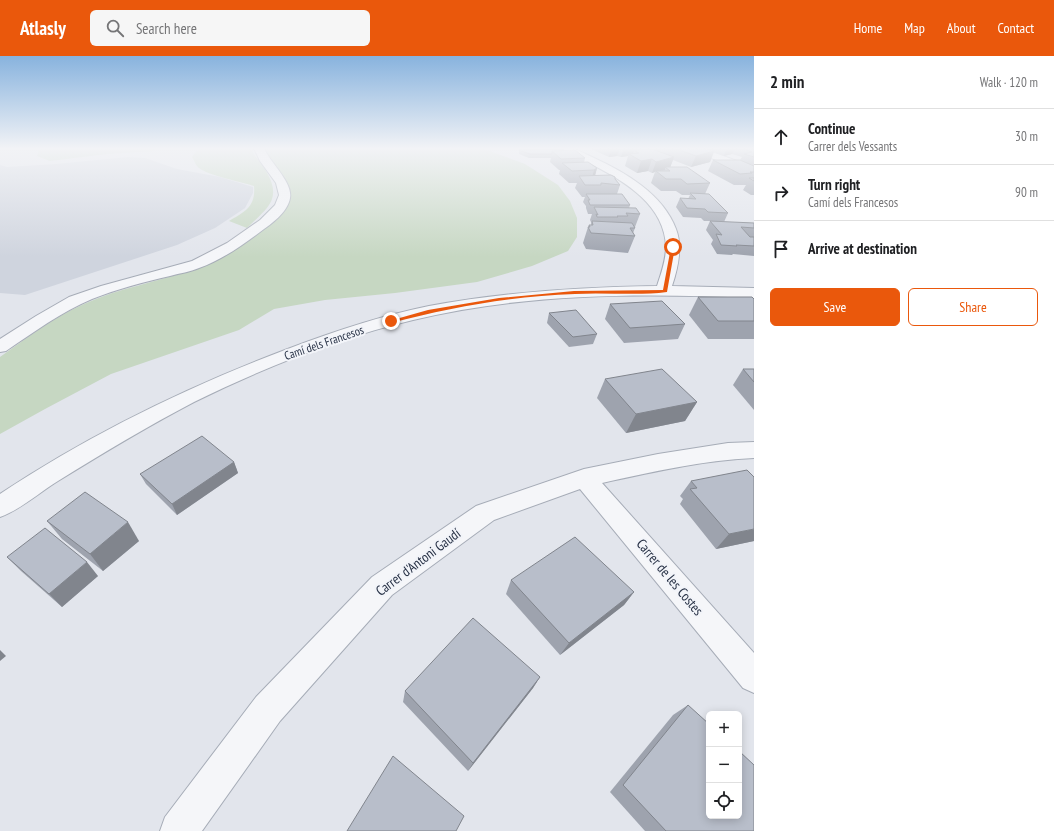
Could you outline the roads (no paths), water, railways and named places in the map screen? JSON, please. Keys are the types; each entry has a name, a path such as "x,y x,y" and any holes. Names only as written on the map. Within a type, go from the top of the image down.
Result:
{"street":[{"path":"0,347 33,325 84,296 121,284 195,265 216,256 267,221 279,208 285,196 283,184"},
{"path":"631,184 647,196 658,208 666,221 673,247 664,287 665,291"},
{"name":"Camí dels Francesos","path":"0,507 29,486 153,415 244,372 333,339 428,312 499,300 574,292 665,291 754,293"},
{"name":"Carrer d'Antoni Gaudí","path":"179,831 268,710 382,586 485,513 584,478 658,462 728,451 754,450"},
{"name":"Carrer de les Costes","path":"584,478 754,677"}]}
